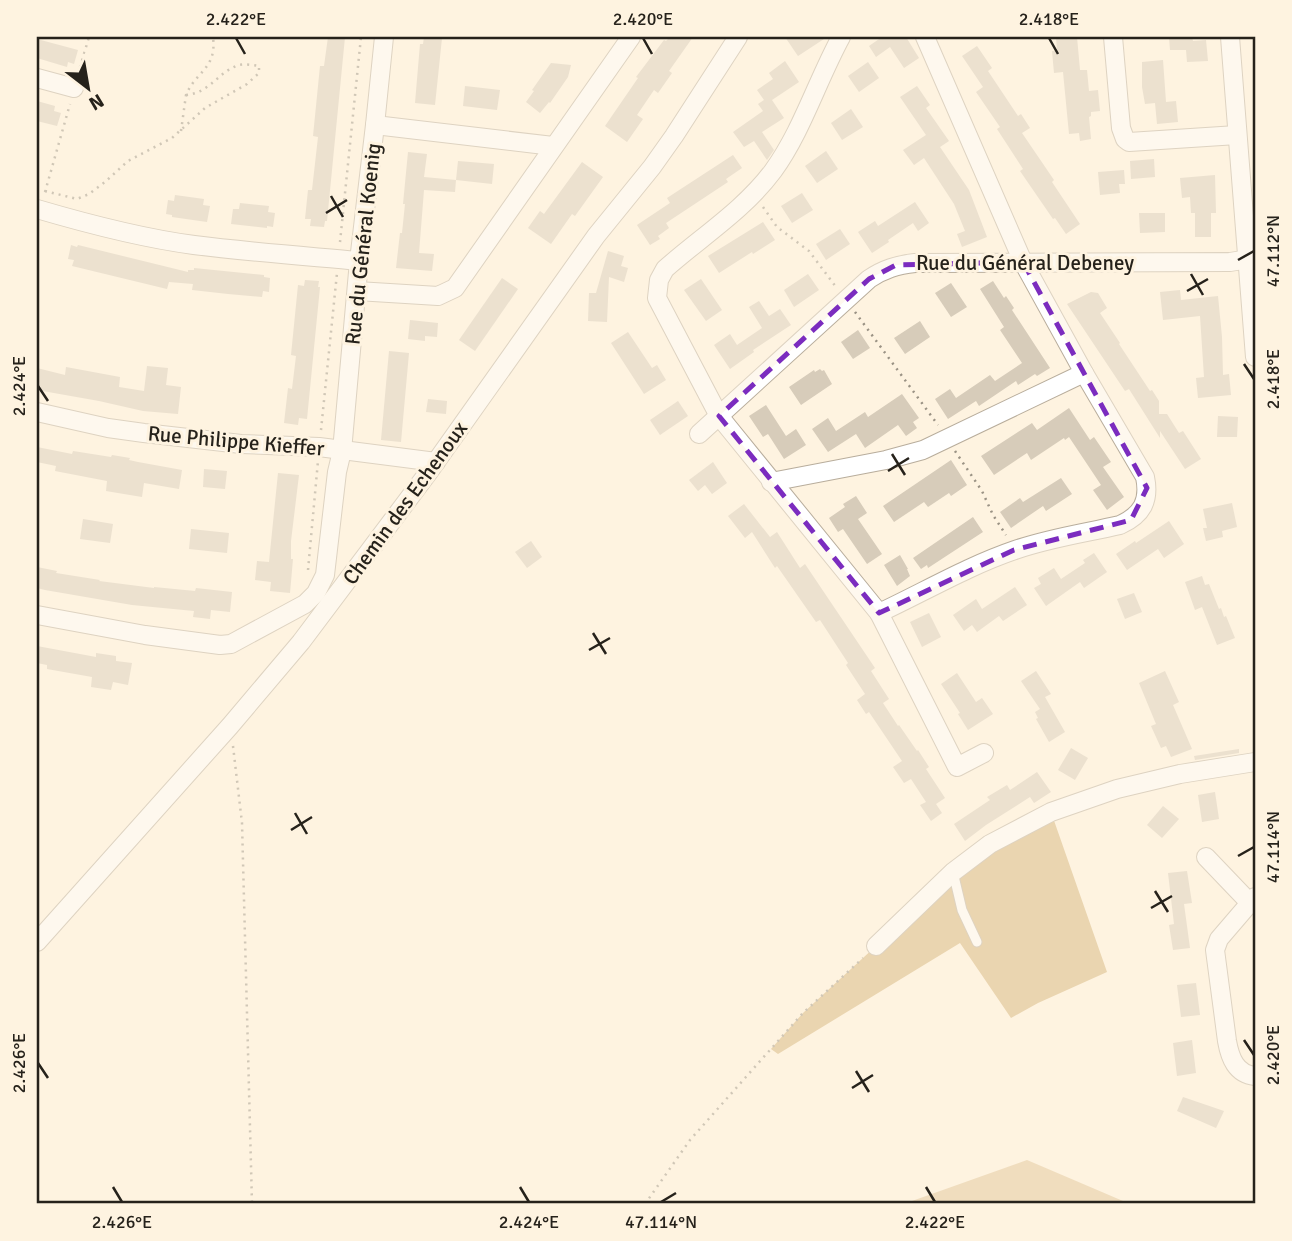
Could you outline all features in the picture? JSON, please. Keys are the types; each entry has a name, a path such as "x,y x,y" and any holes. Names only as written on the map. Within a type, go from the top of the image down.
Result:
{"street":[{"name":"Rue du Général Koenig","path":"316,593 325,575 337,472 342,451 359,261 384,37"},
{"path":"357,291 438,296 455,288 631,37"},
{"name":"Chemin des Echenoux","path":"37,942 230,726 301,642 436,462 589,246 652,167 738,37"},
{"path":"841,37 783,156 771,174 754,193 665,269 657,290 660,305 719,416 879,613 957,767 984,753"},
{"path":"879,613 1014,550 1120,525 1131,520 1140,512 1146,499 1147,488 1145,477 1083,373 1023,262 925,37"},
{"path":"1113,37 1121,128 1125,139 1129,142 1237,135"},
{"path":"1230,37 1237,135 1251,259 1255,357"},
{"path":"37,78 74,88"},
{"path":"375,125 553,146"},
{"path":"38,209 193,245 359,261"},
{"name":"Rue du Général Debeney","path":"699,433 869,279 896,265 1230,262 1251,259"},
{"path":"771,482 906,456 1083,373"},
{"name":"Rue Philippe Kieffer","path":"37,412 108,428 156,435 241,444 319,447 436,462"},
{"path":"37,615 145,635 220,645 231,644 305,604 316,593"},
{"path":"876,946 953,872 990,844 1051,812 1130,786 1180,774 1255,762"},
{"path":"1206,856 1253,900 1219,939 1215,950 1230,1054 1236,1067 1247,1075 1255,1076"}],"lane":[{"path":"953,872 962,910 976,942"}],"path":[{"path":"38,209 89,37"},
{"path":"181,131 188,89 207,68 214,47 213,37"},
{"path":"316,593 306,589 361,37"},
{"path":"45,191 77,199 89,194 128,161 172,138 205,108 247,84 259,73 259,66 237,66 197,94 186,95"},
{"path":"754,193 777,227 809,251 846,300 982,491 1014,550"},
{"path":"230,726 242,823 252,1204"},
{"path":"645,1204 690,1140 803,1013 876,946"}],"highlighted area":[{"path":"1023,262 1147,488 1131,520 1014,550 879,613 719,416 869,279 896,265"}],"shaded area":[{"path":"1051,812 1107,972 1011,1018 960,943 778,1054 771,1049 803,1013 923,899"},
{"path":"1027,1160 1130,1204 912,1204 912,1201"}],"building":[{"path":"328,37 345,37 327,221 324,227 310,226 311,219 305,219 308,190 312,190 318,137 313,136 320,66 324,66"},
{"path":"424,37 442,38 435,105 415,103 420,44 423,44"},
{"path":"670,37 693,37 669,71 672,73 658,93 654,90 637,115 643,119 627,142 605,126 638,78 636,77 664,40"},
{"path":"785,37 827,37 798,56"},
{"path":"882,37 906,37 919,58 904,68 890,47 876,57 869,46"},
{"path":"1056,37 1077,37 1080,70 1087,70 1089,91 1098,90 1100,111 1091,112 1089,117 1091,139 1080,141 1079,133 1069,134 1063,72 1054,73 1052,51 1057,51"},
{"path":"1169,37 1206,40 1208,61 1187,62 1186,50 1170,50"},
{"path":"37,39 78,50 74,64 68,62 67,67 37,58"},
{"path":"977,46 992,68 988,71 1018,116 1021,114 1030,128 1022,133 1080,224 1066,234 1020,171 1023,169 997,129 1000,127 976,92 983,87 962,56"},
{"path":"1163,60 1166,102 1176,101 1178,122 1157,124 1155,103 1145,104 1142,62"},
{"path":"785,61 799,82 772,100 784,118 762,132 774,150 767,160 754,141 744,147 733,132 763,111 758,104 764,100 757,90 773,79 769,73"},
{"path":"868,62 879,78 859,92 848,76"},
{"path":"551,63 571,65 568,77 540,113 526,102"},
{"path":"465,86 500,90 497,110 463,106"},
{"path":"917,86 930,105 926,108 949,141 940,147 969,190 987,237 962,247 957,234 965,231 954,204 924,158 914,165 903,150 926,135 900,97"},
{"path":"37,101 55,106 54,111 61,113 57,126 37,121"},
{"path":"851,109 863,127 842,140 831,123"},
{"path":"826,151 838,169 817,183 805,166"},
{"path":"408,152 427,154 424,177 456,180 455,192 424,190 419,253 434,254 432,271 396,268 405,204"},
{"path":"733,155 742,168 726,179 728,182 666,223 669,228 658,236 660,239 650,245 637,225 670,203 667,198"},
{"path":"1154,159 1155,177 1131,179 1130,161"},
{"path":"458,161 494,164 492,184 456,180"},
{"path":"582,162 603,177 551,244 528,228 540,211 544,214"},
{"path":"1124,170 1125,184 1119,184 1120,193 1100,195 1098,172"},
{"path":"1215,175 1216,213 1211,213 1211,237 1195,237 1195,213 1191,213 1190,197 1182,198 1180,178"},
{"path":"802,193 813,210 792,223 781,206"},
{"path":"175,195 204,199 203,205 210,206 207,222 166,214 168,200 174,201"},
{"path":"915,202 929,223 918,231 913,223 872,253 858,232 875,221 878,226"},
{"path":"240,203 269,206 268,212 275,213 273,227 231,224 233,209 239,209"},
{"path":"1139,213 1165,213 1165,232 1140,233"},
{"path":"763,222 775,240 719,273 708,256"},
{"path":"840,229 850,244 826,260 816,244"},
{"path":"71,245 188,272 194,268 264,275 270,278 269,292 263,291 262,297 228,294 192,290 193,284 169,282 167,289 72,266 74,260 68,259"},
{"path":"608,251 624,256 621,266 628,268 624,282 609,277 607,322 588,321 589,293 596,293"},
{"path":"808,274 819,290 794,307 784,290"},
{"path":"502,278 518,289 475,351 459,340"},
{"path":"701,279 722,310 706,321 684,290"},
{"path":"305,280 319,281 320,287 307,419 299,418 298,425 284,423 288,388 292,389 296,356 291,355 298,285 304,286"},
{"path":"993,281 1014,308 1012,310 1050,368 1018,385 1016,381 979,406 976,401 948,419 935,399 950,389 956,398 990,375 995,381 1022,363 1000,330 1004,327 980,289"},
{"path":"951,283 967,307 951,317 935,293"},
{"path":"1180,290 1181,300 1218,296 1223,375 1229,374 1231,395 1198,398 1196,378 1204,377 1200,316 1163,320 1160,292"},
{"path":"1091,292 1098,293 1107,308 1100,313 1159,401 1159,414 1167,414 1179,433 1183,431 1201,459 1185,469 1160,431 1160,438 1129,389 1125,391 1067,304"},
{"path":"759,301 769,316 780,309 791,325 730,369 714,345 730,334 737,345 762,328 749,307"},
{"path":"410,320 438,323 437,337 425,336 425,341 408,339"},
{"path":"920,321 930,337 905,354 894,338"},
{"path":"858,330 870,348 853,359 841,342"},
{"path":"628,332 652,368 657,365 666,380 644,394 611,343"},
{"path":"389,351 409,353 401,442 381,440"},
{"path":"147,366 168,368 166,385 181,387 178,414 143,411 37,390 37,368 65,375 66,367 120,377 119,387 144,391"},
{"path":"814,370 815,372 824,370 832,384 801,405 789,387"},
{"path":"902,394 919,418 913,422 917,428 906,436 898,425 865,448 856,434 828,452 812,429 828,418 836,431 865,412 868,417"},
{"path":"428,399 447,401 446,414 426,412"},
{"path":"678,401 688,416 660,435 650,420"},
{"path":"766,405 786,436 796,429 806,445 784,459 768,434 763,437 749,416"},
{"path":"1069,408 1090,440 1094,437 1111,462 1103,467 1124,497 1107,510 1093,490 1101,485 1069,437 1031,460 1027,453 994,475 981,456 1032,423 1037,430"},
{"path":"1218,416 1238,417 1237,437 1217,437"},
{"path":"37,447 72,454 73,451 112,455 182,470 179,489 144,483 142,497 106,491 107,481 55,471 56,466 37,462"},
{"path":"951,460 967,485 928,507 924,502 894,522 883,506"},
{"path":"713,462 727,483 712,494 705,485 698,491 689,480"},
{"path":"204,469 227,471 225,489 203,487"},
{"path":"278,473 299,475 291,541 293,559 290,593 270,591 271,582 255,580 257,561 269,562"},
{"path":"1061,478 1072,494 1046,511 1043,506 1011,528 1000,512 1020,498 1023,502"},
{"path":"856,496 867,513 858,519 882,554 867,564 843,529 838,532 829,518"},
{"path":"1232,503 1237,527 1222,531 1223,537 1206,541 1203,528 1207,528 1203,509"},
{"path":"744,504 770,537 777,532 800,568 805,564 875,668 871,671 889,699 883,703 918,750 929,767 926,769 945,798 936,804 942,813 931,821 920,805 926,802 911,779 904,783 893,767 902,761 869,712 866,714 857,700 865,694 820,620 816,622 777,566 775,568 752,532 745,538 728,516"},
{"path":"973,517 983,532 928,568 927,565 921,569 913,558"},
{"path":"83,519 113,524 110,543 80,539"},
{"path":"1169,521 1184,544 1164,558 1158,549 1127,570 1116,554"},
{"path":"191,529 229,533 227,553 189,549"},
{"path":"531,541 542,557 527,568 515,552"},
{"path":"1094,553 1107,572 1084,588 1080,582 1046,606 1034,588 1041,584 1038,578 1054,568 1061,579 1085,563 1083,560"},
{"path":"900,555 910,576 897,586 884,565"},
{"path":"37,567 99,581 154,588 195,591 196,588 232,592 230,612 211,610 210,619 193,617 194,611 132,605 45,590 37,588"},
{"path":"1202,576 1205,585 1209,584 1235,638 1217,645 1202,607 1195,610 1185,582"},
{"path":"1015,587 1027,605 1003,621 999,616 977,632 972,625 964,631 953,615 976,599 982,609"},
{"path":"1134,593 1142,612 1125,619 1117,599"},
{"path":"929,613 941,637 922,647 910,622"},
{"path":"37,646 96,657 96,653 116,656 116,661 132,663 128,685 113,682 111,690 91,687 92,677 47,669 47,665 37,663"},
{"path":"1036,671 1051,694 1045,697 1065,732 1049,742 1036,719 1038,718 1035,712 1040,709 1021,681"},
{"path":"1165,671 1179,702 1173,705 1192,749 1171,757 1166,746 1161,748 1151,726 1156,724 1139,683"},
{"path":"957,673 976,702 982,698 993,714 968,730 941,684"},
{"path":"1071,748 1088,758 1075,780 1058,770"},
{"path":"1239,749 1239,753 1195,760 1194,756"},
{"path":"1037,772 1051,792 1034,803 1030,797 965,841 954,824 990,800 987,797 1007,785 1010,790"},
{"path":"1215,792 1219,819 1202,822 1198,795"},
{"path":"1163,806 1179,819 1162,838 1147,825"},
{"path":"1187,871 1192,903 1184,904 1190,948 1173,950 1169,925 1174,924 1168,873"},
{"path":"1196,983 1200,1015 1181,1017 1177,985"},
{"path":"1192,1040 1196,1073 1177,1076 1173,1043"},
{"path":"1183,1097 1224,1111 1216,1128 1177,1111"}]}
